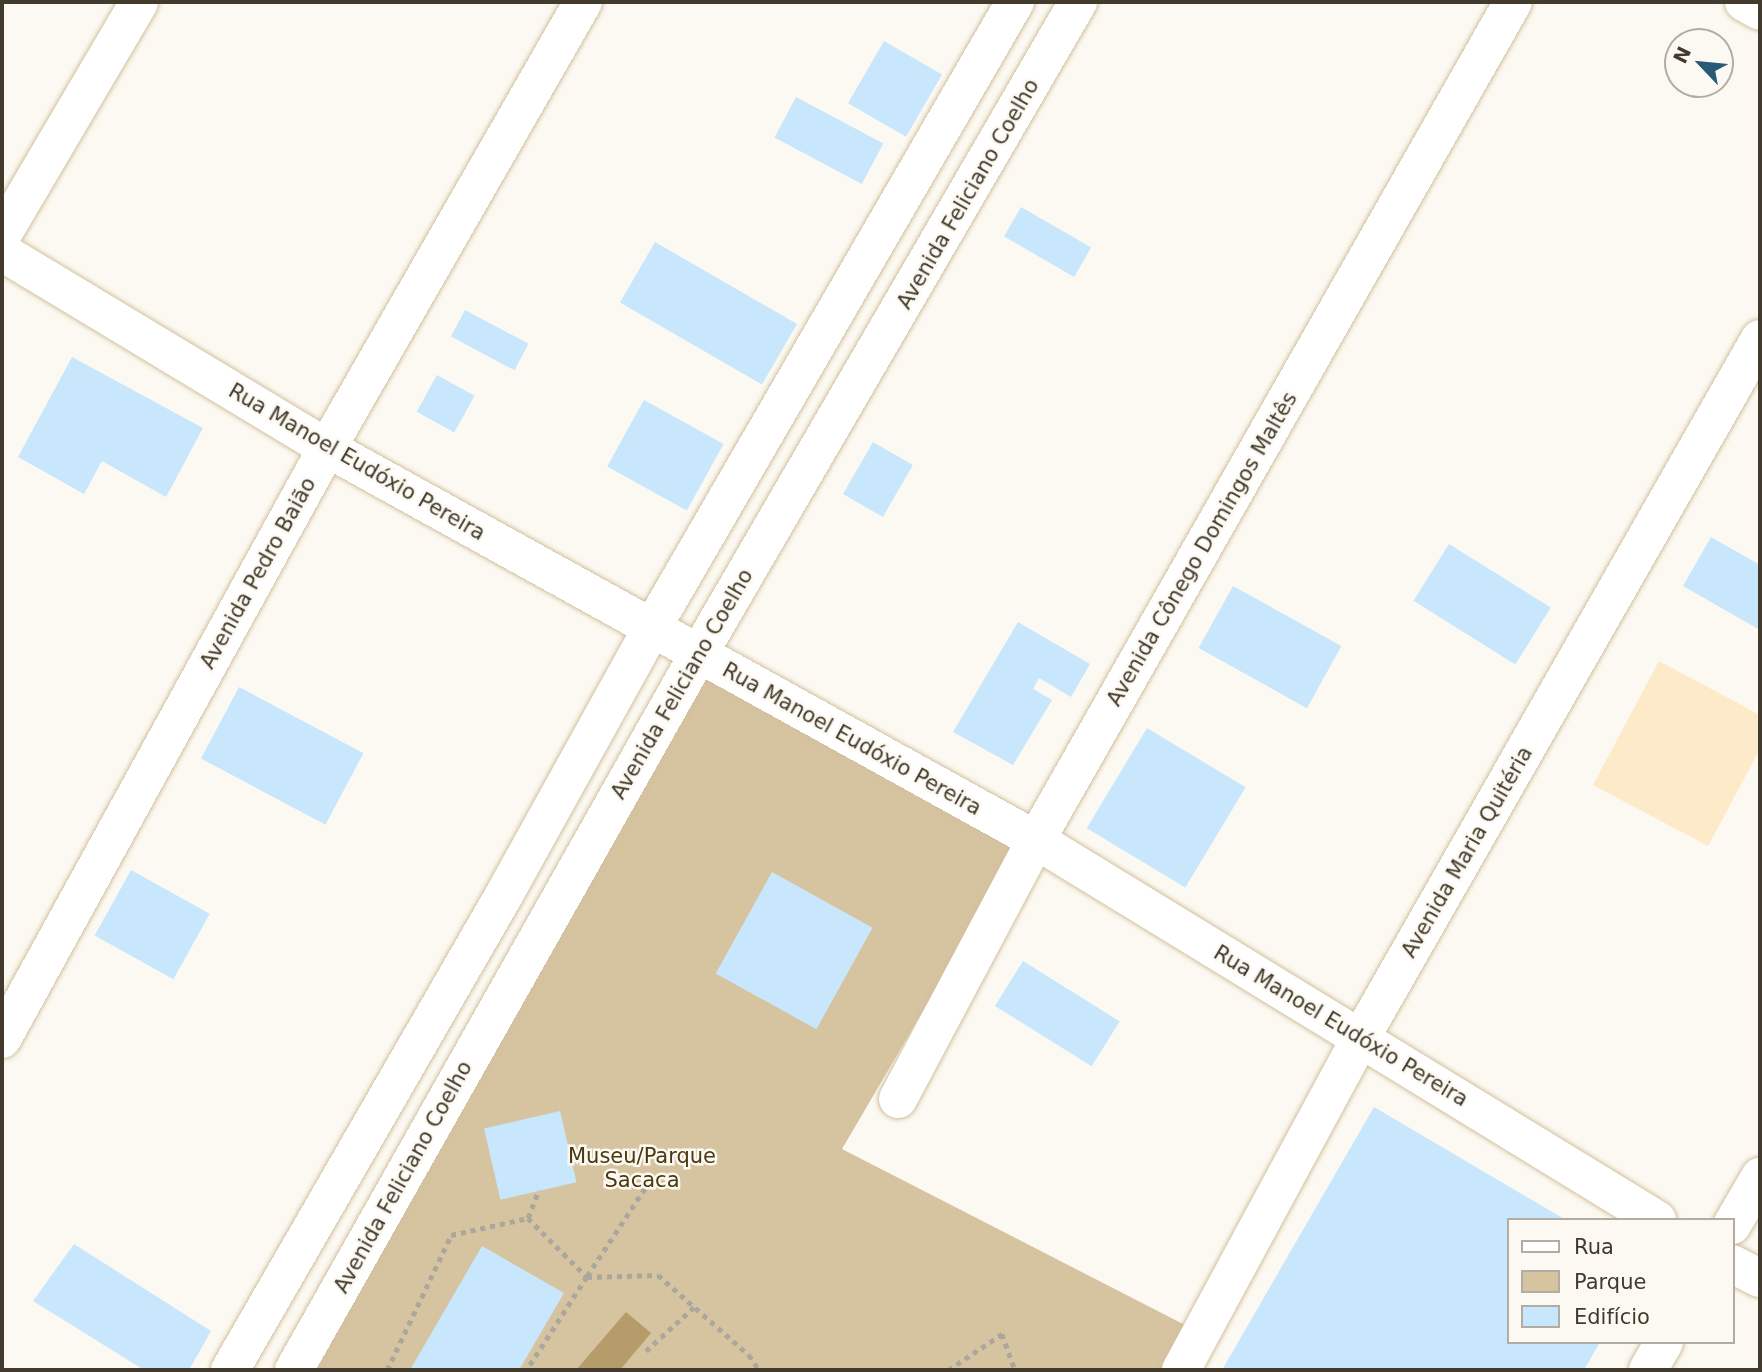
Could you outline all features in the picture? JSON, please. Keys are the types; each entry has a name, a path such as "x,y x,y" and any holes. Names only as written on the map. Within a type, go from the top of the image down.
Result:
{"street":[{"path":"2,235 139,2"},
{"name":"Avenida Pedro Baião","path":"2,1039 327,447 583,2"},
{"path":"230,1370 504,895 652,628 1015,2"},
{"name":"Avenida Feliciano Coelho","path":"294,1370 547,918 1079,2"},
{"name":"Avenida Cônego Domingos Maltês","path":"898,1099 1036,840 1513,2"},
{"path":"1744,2 1760,11"},
{"path":"938,137 986,164"},
{"name":"Rua Manoel Eudóxio Pereira","path":"2,252 327,447 1036,840 1654,1218"},
{"name":"Avenida Maria Quitéria","path":"1181,1370 1360,1038 1750,380 1760,339"},
{"path":"504,895 547,918"},
{"path":"1734,1222 1760,1177"},
{"path":"1734,1265 1760,1278"},
{"path":"1648,1370 1663,1344"}],"path":[{"path":"527,1370 651,1179"},
{"path":"528,1218 539,1190"},
{"path":"528,1218 587,1277 658,1275 750,1355 759,1370"},
{"path":"387,1370 451,1235 528,1218"},
{"path":"646,1351 694,1307"},
{"path":"948,1370 1002,1334 1015,1370"}],"shaded area":[{"path":"1659,661 1760,715 1760,749 1708,846 1593,785"},
{"path":"626,1312 651,1333 620,1370 576,1370"}],"green space":[{"name":"Museu/Parque Sacaca","path":"698,667 1019,847 842,1149 1185,1325 1161,1370 298,1370"}],"building":[{"path":"884,41 942,74 906,137 848,103"},
{"path":"796,97 883,143 862,184 774,138"},
{"path":"1021,207 1091,247 1074,277 1004,236"},
{"path":"655,242 797,324 762,385 620,303"},
{"path":"465,310 529,344 514,370 451,336"},
{"path":"72,357 203,428 166,497 102,461 84,494 18,457"},
{"path":"437,375 475,396 454,433 417,412"},
{"path":"644,400 724,444 687,511 607,466"},
{"path":"873,442 913,465 883,517 843,494"},
{"path":"1711,537 1760,565 1760,630 1683,586"},
{"path":"1449,544 1551,608 1515,664 1413,601"},
{"path":"1233,586 1341,646 1307,708 1199,648"},
{"path":"1018,622 1090,664 1071,697 1039,678 1033,689 1052,700 1013,765 953,732"},
{"path":"239,687 363,753 325,825 201,759"},
{"path":"1147,728 1246,787 1185,888 1087,828"},
{"path":"131,870 210,914 173,979 95,936"},
{"path":"772,872 873,928 816,1029 716,973"},
{"path":"1023,961 1120,1021 1092,1066 995,1006"},
{"path":"1374,1107 1563,1218 1506,1218 1506,1344 1599,1344 1584,1370 1222,1370"},
{"path":"560,1111 576,1182 500,1200 484,1129"},
{"path":"74,1244 211,1331 189,1370 144,1370 33,1301"},
{"path":"482,1246 564,1293 519,1370 410,1370"}]}
